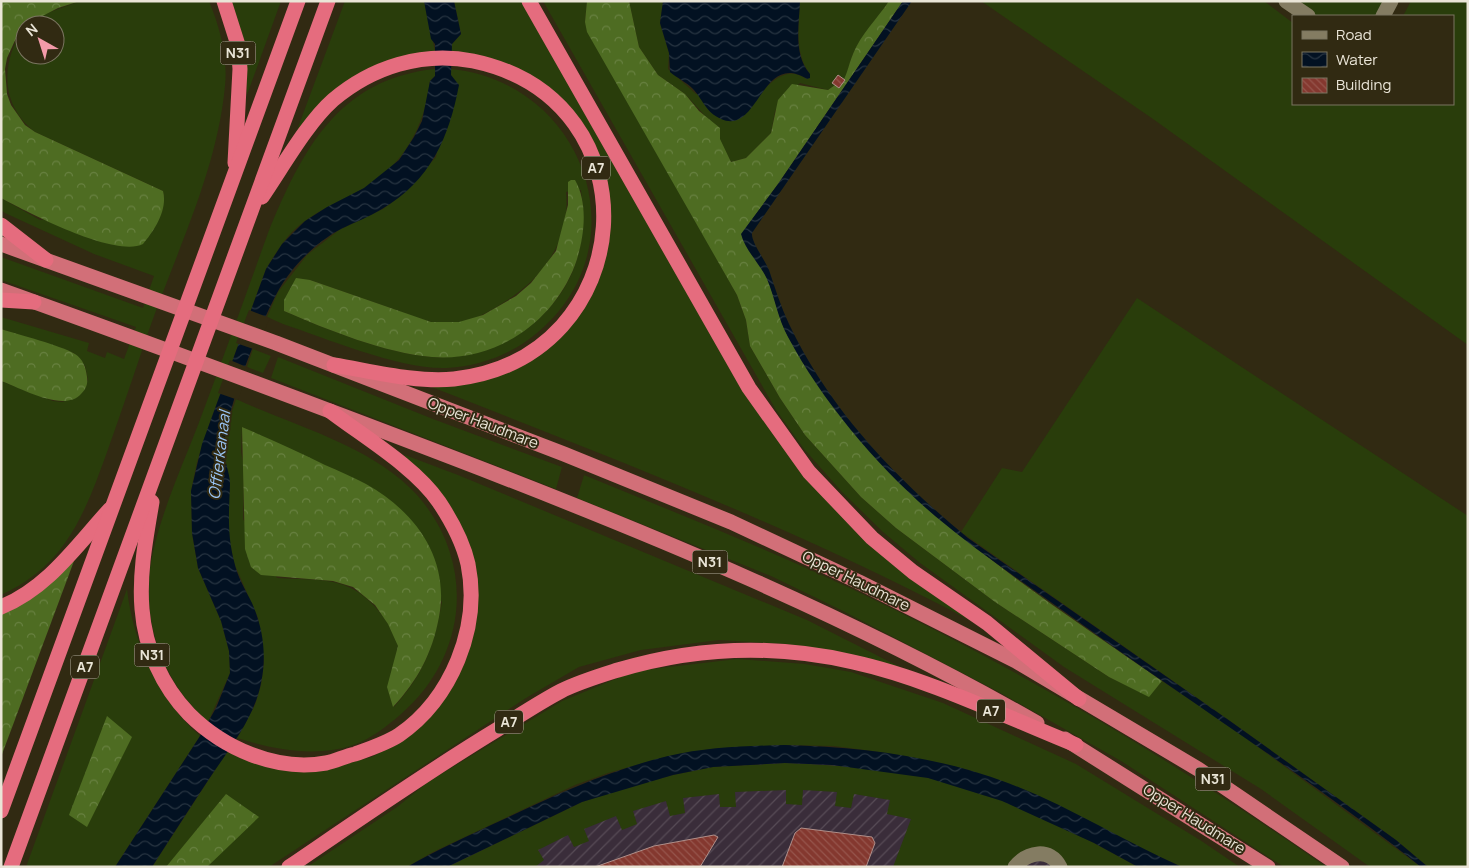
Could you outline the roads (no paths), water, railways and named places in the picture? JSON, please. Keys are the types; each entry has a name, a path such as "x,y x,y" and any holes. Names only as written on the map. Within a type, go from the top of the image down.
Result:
{"highway":[{"name":"N31","path":"224,1 238,45 240,68 234,177"},
{"name":"A7","path":"1,812 298,1"},
{"name":"A7","path":"11,867 328,1"},
{"name":"N31","path":"529,1 749,388 809,472 872,538 913,572 987,623 1079,699"},
{"name":"A7","path":"251,212 309,127 332,101 372,74 398,64 431,58 456,58 494,66 530,83 548,95 562,109 584,139 601,186 604,219 600,252 588,289 569,319 549,340 497,371 459,379 433,380 334,365"},
{"name":"N31","path":"1,225 46,260"},
{"name":"N31","path":"1,244 334,365"},
{"name":"N31","path":"1,290 330,411 426,486 449,519 468,564 470,594 465,638 457,663 444,687 427,711 398,736 364,751 326,763 285,762 260,758 216,738 201,726 181,705 156,666 142,610 141,568 158,466"},
{"path":"1,300 34,302"},
{"name":"Opper Haudmare","path":"334,365 564,454 731,522 859,582 1016,661 1198,769 1342,867"},
{"name":"Opper Haudmare","path":"330,411 650,535 810,605 916,658 1076,745 1268,867"},
{"name":"A7","path":"1,607 18,600 46,578 115,504"},
{"name":"A7","path":"289,867 444,761 562,690 608,673 678,656 708,652 757,651 807,653 855,662 906,677 1076,745"}],"street":[{"path":"1286,1 1307,15"},
{"path":"1384,15 1391,1"},
{"path":"1015,867 1022,858 1031,854 1042,853 1051,856 1060,867"}],"water":[{"name":"Offierkanaal","path":"424,1 454,1 461,34 452,44 451,75 459,85 443,140 425,171 399,198 377,212 332,234 313,248 296,265 282,284 261,327 244,369 230,412 224,453 230,479 230,541 237,572 252,603 259,622 263,642 263,673 258,696 240,733 152,867 115,867 200,736 216,708 230,673 229,651 221,621 198,568 192,533 191,491 202,444 266,269 282,244 305,221 364,188 399,160 414,137 422,121 430,81 435,76 435,44 431,39"},
{"path":"663,1 800,1 799,49 810,78 807,79 792,73 780,75 770,83 744,116 734,121 721,119 711,113 692,88 670,72 669,53 660,23"},
{"path":"903,1 912,1 752,233 756,246 769,270 786,318 805,355 844,414 866,441 915,492 968,538 1230,721 1396,840 1428,867 1421,867 1335,802 1113,647 951,529 914,497 873,456 835,410 802,362 779,316 767,279 746,246 741,234 778,184"},
{"path":"785,745 842,748 898,755 954,766 981,774 1053,802 1182,867 1138,867 1094,843 1002,801 928,778 832,765 785,763 713,767 673,775 582,802 447,867 407,867 454,842 543,801 625,768 668,756 697,751"}]}
